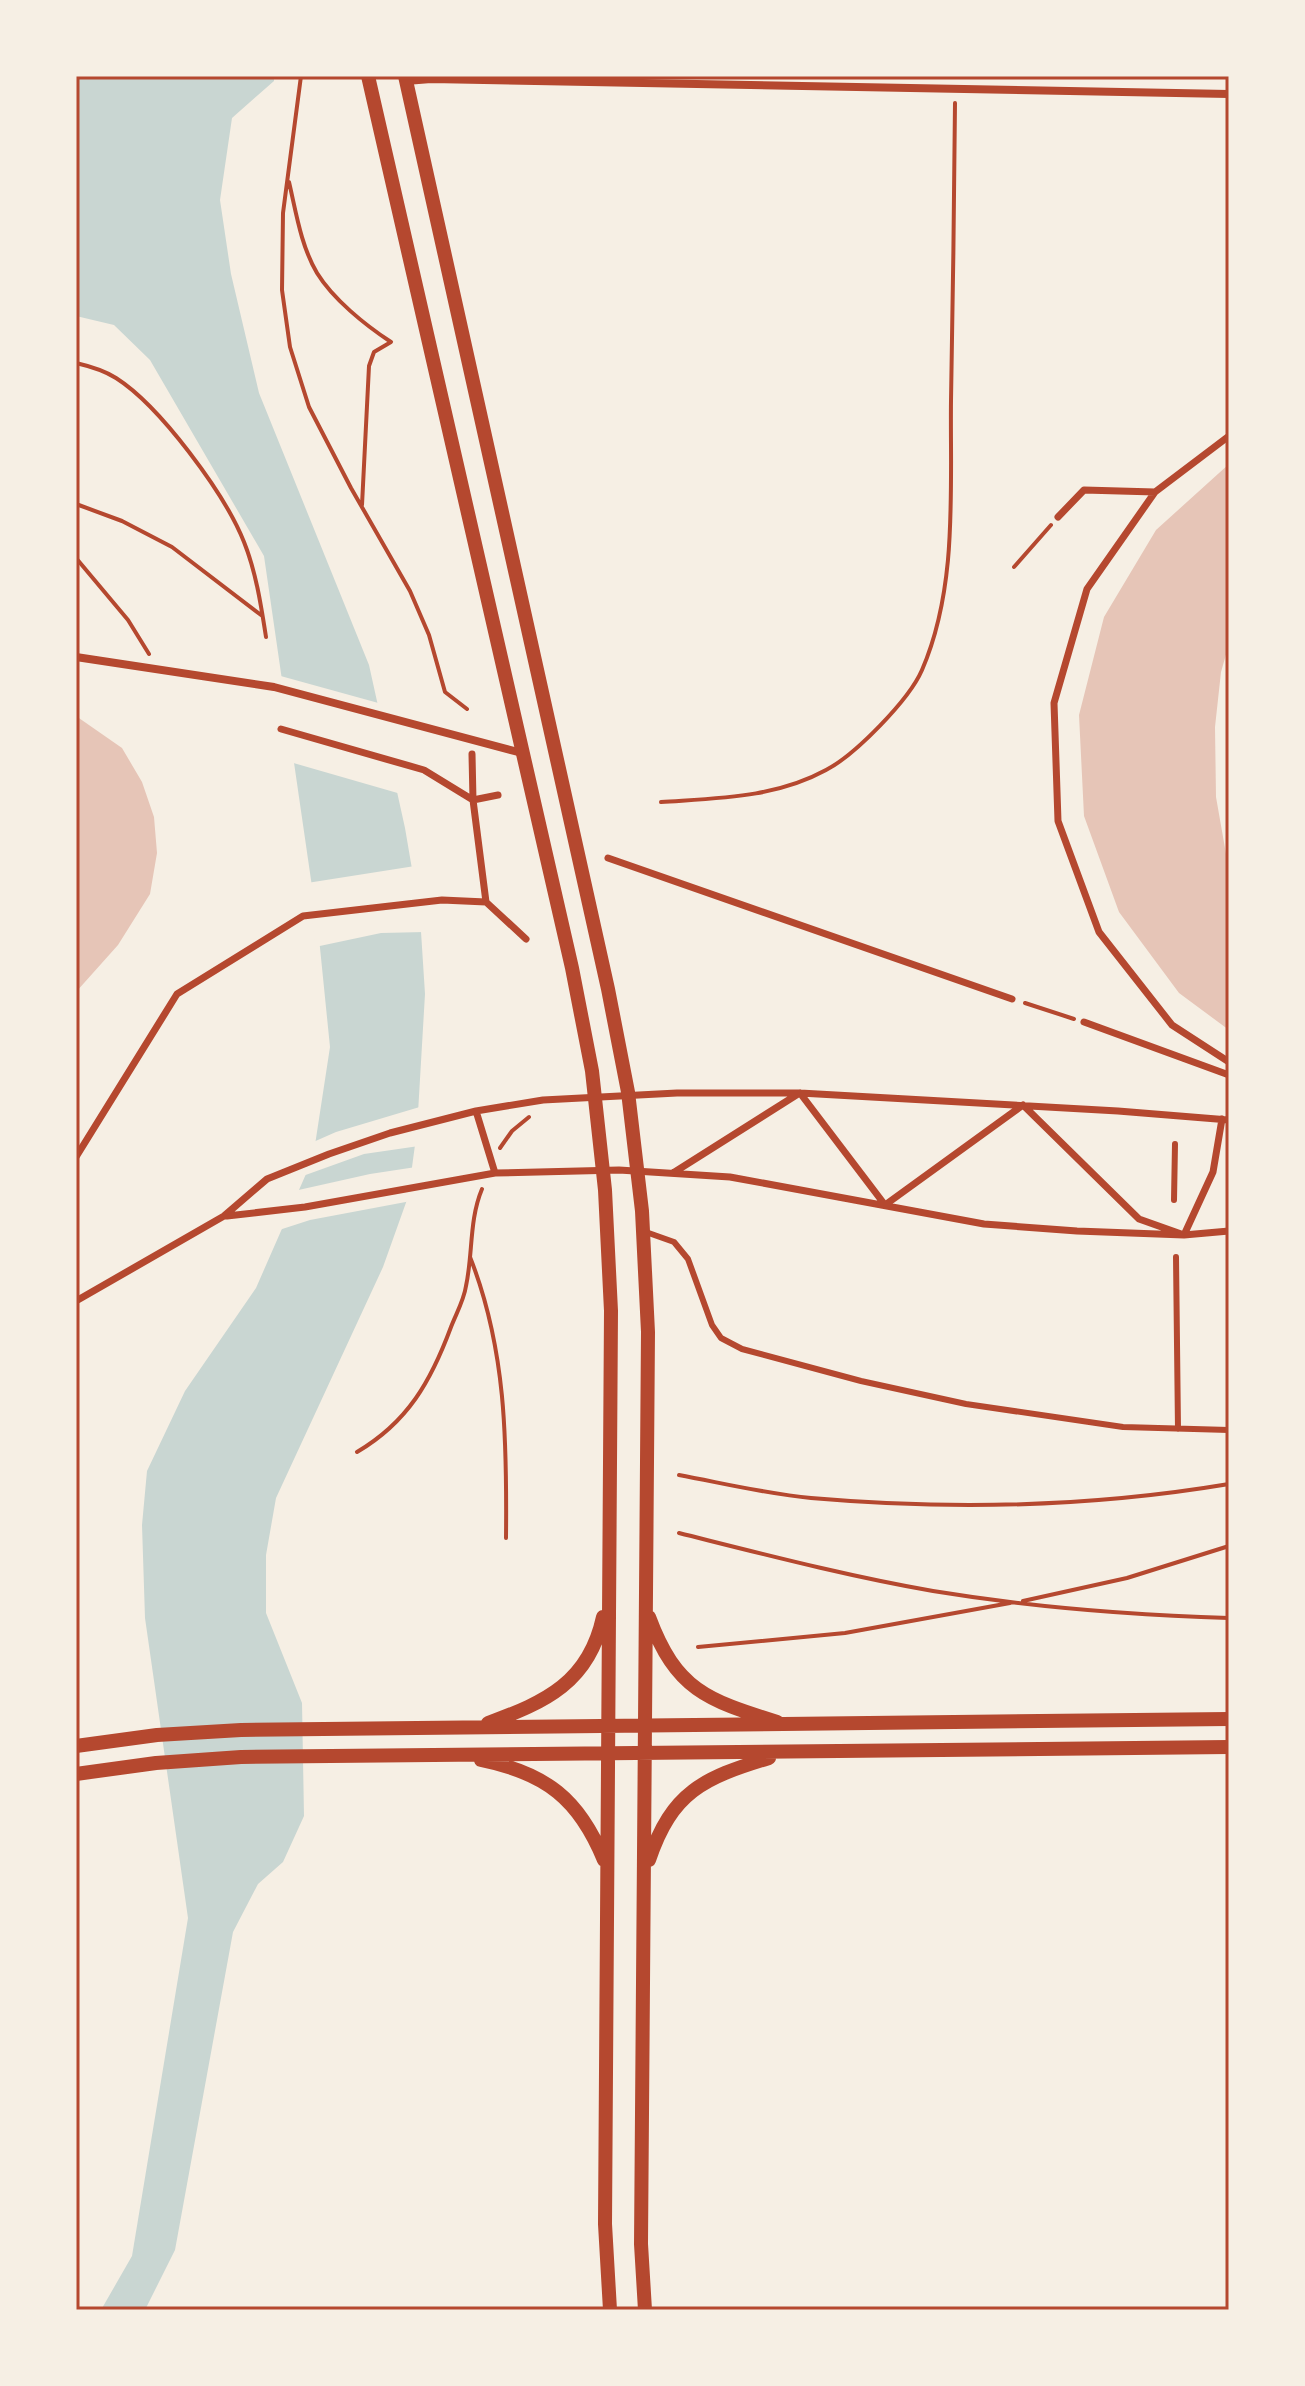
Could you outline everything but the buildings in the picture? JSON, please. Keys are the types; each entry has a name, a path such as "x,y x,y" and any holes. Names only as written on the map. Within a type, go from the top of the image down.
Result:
{"street":[{"path":"368,76 572,968 589,1056 605,1190 611,1311 605,2224 610,2310"},
{"path":"645,2310 641,2244 648,1332 643,1231 628,1092 608,989 405,78 1229,94"},
{"path":"1229,436 1155,492 1087,589 1054,703 1058,821 1099,932 1172,1025 1229,1062"},
{"path":"1058,517 1084,490 1155,492"},
{"path":"76,657 274,687 522,753"},
{"path":"281,729 424,770 473,800 498,795"},
{"path":"472,754 473,800 486,902 526,939"},
{"path":"608,858 1012,999"},
{"path":"76,1157 177,994 303,916 442,900 486,902"},
{"path":"1084,1022 1229,1075"},
{"path":"673,1173 800,1093"},
{"path":"800,1093 885,1205"},
{"path":"76,1301 224,1216 267,1179 390,1133 476,1111 543,1100 612,1095 800,1093 1225,1120 1213,1172 1184,1235"},
{"path":"885,1205 1023,1105"},
{"path":"1023,1105 1139,1219 1184,1235"},
{"path":"476,1111 495,1173"},
{"path":"224,1216 305,1207 495,1173 619,1170 730,1177 984,1224 1184,1235 1229,1231"},
{"path":"477,1728 530,1708 561,1689 578,1673 599,1636 609,1589"},
{"path":"646,1607 664,1652 688,1683 704,1695 732,1708 789,1725"},
{"path":"76,1746 157,1735 314,1728 1229,1719"},
{"path":"76,1774 156,1763 313,1756 1229,1747"},
{"path":"644,1875 659,1831 672,1809 684,1797 702,1784 735,1768 787,1753"},
{"path":"453,1755 493,1763 525,1774 568,1799 584,1818 607,1870"}],"lane":[{"path":"1174,1200 1175,1144"},
{"path":"643,1231 674,1242 688,1259 712,1325 721,1338 742,1349 861,1381 966,1404 1123,1427 1229,1430"},
{"path":"1176,1257 1178,1429"}],"path":[{"path":"301,76 283,213 282,290 290,347 309,407 410,591 429,635 445,692 467,709"},
{"path":"661,802 745,796 790,786 828,769 862,743 896,707 921,674 936,632 949,543 955,89"},
{"path":"288,179 301,235 317,273 367,326 391,342 374,352 369,366 362,507"},
{"path":"76,363 116,378 174,434 216,490 244,541 266,637"},
{"path":"76,504 122,521 172,547 263,617"},
{"path":"1014,567 1058,517"},
{"path":"76,558 128,620 149,654"},
{"path":"1012,999 1084,1022"},
{"path":"497,1151 512,1131 532,1114"},
{"path":"357,1452 383,1437 410,1407 438,1361 466,1288 475,1204 486,1178"},
{"path":"470,1256 496,1338 506,1462 506,1538"},
{"path":"679,1475 807,1498 921,1504 1070,1502 1172,1494 1229,1484"},
{"path":"679,1533 803,1565 933,1591 1016,1602 1229,1618"},
{"path":"698,1647 845,1633 1016,1602 1127,1578 1229,1546"}],"shaded area":[{"path":"76,76 274,76 274,81 232,118 220,200 231,274 259,393 369,665 405,828 420,916 425,994 417,1130 408,1197 383,1267 276,1498 266,1555 266,1613 302,1703 304,1816 283,1862 258,1884 233,1932 175,2250 145,2310 101,2310 132,2256 188,1918 145,1618 142,1525 147,1471 185,1391 256,1288 313,1158 330,1047 318,928 264,556 150,360 114,325 76,316"}],"pier":[{"path":"277,675 382,704 401,794 290,762"},
{"path":"415,866 425,932 381,933 315,947 307,883"},
{"path":"423,1106 419,1146 364,1154 300,1177 309,1157 311,1143 336,1132"},
{"path":"416,1167 411,1201 310,1220 276,1231 294,1191"}]}
